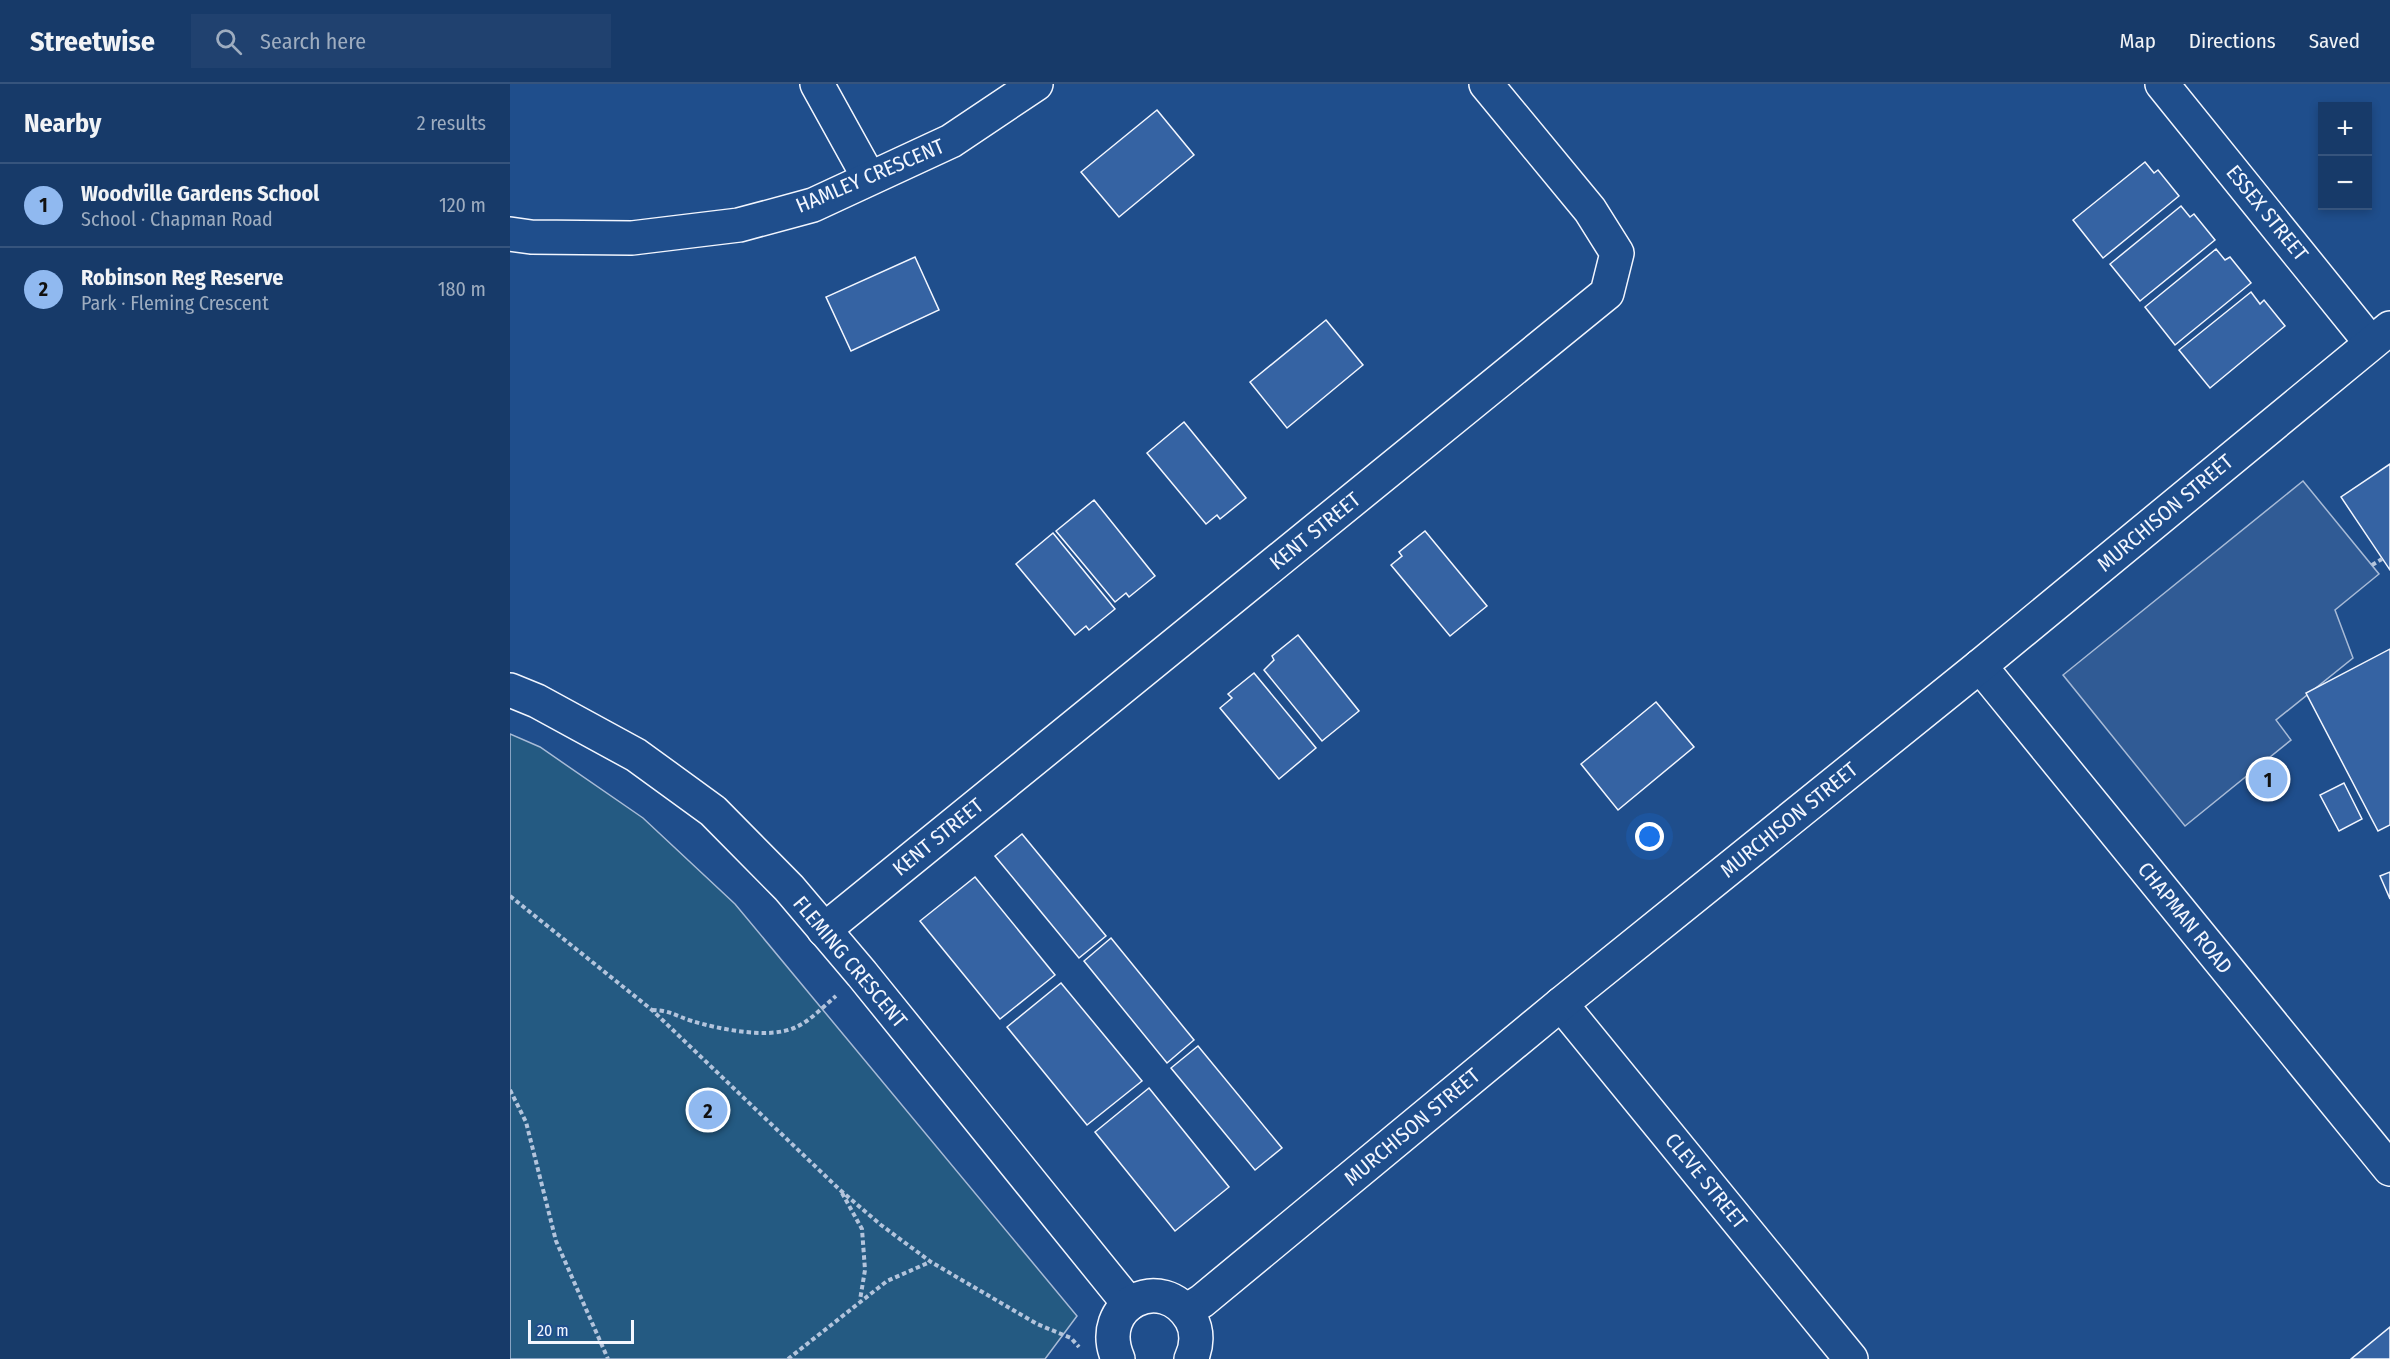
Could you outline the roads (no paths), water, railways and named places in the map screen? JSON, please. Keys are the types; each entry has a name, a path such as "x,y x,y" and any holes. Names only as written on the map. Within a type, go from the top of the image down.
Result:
{"street":[{"path":"818,84 869,178"},
{"name":"HAMLEY CRESCENT","path":"510,234 531,237 632,238 739,225 813,205 951,141 1036,84"},
{"name":"KENT STREET","path":"824,930 1607,293 1617,253 1590,210 1486,84"},
{"name":"ESSEX STREET","path":"2162,84 2381,335"},
{"name":"MURCHISON STREET","path":"1186,1311 1211,1294 1561,1004 1980,666 2381,335"},
{"name":"CHAPMAN ROAD","path":"1980,666 2390,1169"},
{"name":"FLEMING CRESCENT","path":"510,690 537,701 636,755 712,811 789,888 862,974 1129,1304"},
{"name":"CLEVE STREET","path":"1561,1004 1851,1359"},
{"path":"1118,1359 1113,1347 1112,1332 1116,1320 1129,1304 1143,1297 1158,1296 1179,1304 1195,1326 1196,1345 1191,1359"}],"place":[{"name":"Woodville Gardens School","path":"2268,779"},
{"name":"Robinson Reg Reserve","path":"708,1110"}]}
